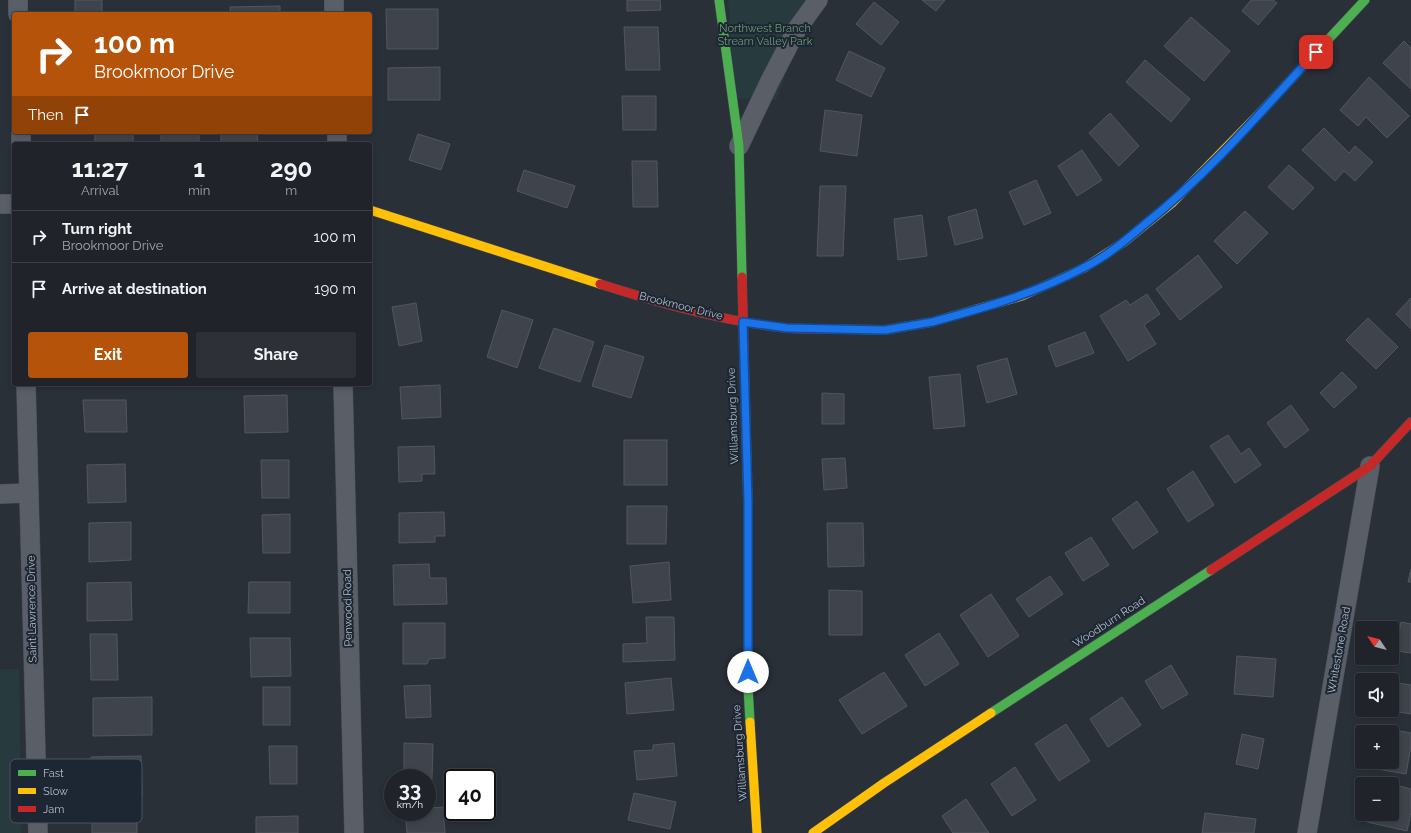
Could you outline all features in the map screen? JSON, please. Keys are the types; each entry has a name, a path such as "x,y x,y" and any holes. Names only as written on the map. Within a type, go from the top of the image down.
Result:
{"street":[{"path":"18,0 18,12"},
{"path":"334,0 334,12"},
{"name":"Williamsburg Drive","path":"719,0 739,146 748,502 748,687 757,833"},
{"path":"739,146 797,29 818,0"},
{"name":"Brookmoor Drive","path":"372,211 642,297 743,322 787,328 885,330 926,323 1022,296 1084,268 1124,242 1172,203 1225,150 1365,0"},
{"path":"0,204 12,204"},
{"name":"Saint Lawrence Drive","path":"26,386 36,759"},
{"name":"Penwood Road","path":"343,386 354,833"},
{"name":"Woodburn Road","path":"813,833 884,783 1370,466 1411,422"},
{"name":"Whitestone Road","path":"1307,833 1370,466"},
{"path":"0,494 29,493"},
{"name":"Saint Lawrence Drive","path":"38,823 38,833"}],"green space":[{"name":"Northwest Branch Stream Valley Park","path":"728,0 814,0 776,100 735,98"},
{"path":"0,669 19,669 20,759 10,759 10,823 21,823 21,833 0,833"}],"building":[{"path":"75,0 102,0 102,12 75,12"},
{"path":"627,0 660,0 661,10 627,11"},
{"path":"922,0 945,0 936,11"},
{"path":"1251,0 1273,0 1277,3 1258,25 1242,11"},
{"path":"874,2 899,22 881,45 856,24"},
{"path":"280,6 280,12 231,12 230,7"},
{"path":"386,9 438,9 438,49 387,49"},
{"path":"1191,17 1230,51 1204,81 1164,46"},
{"path":"624,27 658,27 660,70 626,70"},
{"path":"1404,41 1411,48 1411,89 1383,63"},
{"path":"849,51 885,68 871,97 836,80"},
{"path":"1145,60 1190,99 1171,122 1126,82"},
{"path":"440,67 440,100 388,100 388,68"},
{"path":"1369,77 1409,116 1387,138 1366,117 1358,126 1340,110"},
{"path":"622,96 656,96 656,130 623,130"},
{"path":"825,110 862,115 857,156 820,151"},
{"path":"1110,113 1139,146 1119,166 1089,133"},
{"path":"1324,128 1349,153 1355,146 1373,162 1355,181 1344,171 1335,181 1302,150"},
{"path":"95,134 133,134 133,142 95,142"},
{"path":"161,134 199,134 199,142 161,142"},
{"path":"221,134 257,134 258,142 221,142"},
{"path":"418,134 450,144 441,170 409,160"},
{"path":"1082,150 1102,180 1077,196 1058,166"},
{"path":"632,161 657,161 658,207 633,207"},
{"path":"1289,165 1314,188 1293,210 1268,187"},
{"path":"524,170 575,186 567,208 517,191"},
{"path":"1036,180 1051,213 1024,225 1009,192"},
{"path":"820,186 846,186 843,256 817,256"},
{"path":"976,209 983,238 955,245 948,217"},
{"path":"1245,211 1268,233 1237,264 1214,241"},
{"path":"922,215 927,256 898,260 894,219"},
{"path":"1198,255 1222,287 1180,320 1156,289"},
{"path":"1147,294 1160,314 1144,325 1156,344 1128,361 1100,316 1126,300 1130,305"},
{"path":"1411,298 1411,329 1396,314"},
{"path":"416,303 422,341 399,346 392,307"},
{"path":"502,310 533,320 517,368 487,357"},
{"path":"1368,318 1398,347 1376,369 1346,340"},
{"path":"554,328 594,342 580,382 539,368"},
{"path":"1085,332 1094,353 1056,367 1048,346"},
{"path":"605,345 644,357 631,398 592,386"},
{"path":"1007,358 1017,394 987,403 977,366"},
{"path":"1342,372 1357,387 1334,408 1320,393"},
{"path":"960,374 965,426 934,429 929,377"},
{"path":"440,385 441,417 402,419 400,387"},
{"path":"822,393 844,394 844,424 822,424"},
{"path":"287,395 288,432 245,433 244,396"},
{"path":"83,400 126,400 127,432 85,432"},
{"path":"1291,405 1309,430 1285,448 1267,423"},
{"path":"1228,435 1241,454 1249,448 1261,465 1235,483 1210,446"},
{"path":"624,440 667,440 667,485 624,485"},
{"path":"434,446 435,474 422,474 422,481 399,482 398,447"},
{"path":"845,458 847,488 824,490 822,459"},
{"path":"261,460 289,460 289,498 262,498"},
{"path":"125,464 126,502 88,503 87,465"},
{"path":"1193,471 1214,505 1188,522 1167,489"},
{"path":"1137,501 1158,532 1133,549 1112,519"},
{"path":"627,506 667,506 666,544 627,544"},
{"path":"444,512 445,536 435,536 435,542 399,543 399,513"},
{"path":"290,514 290,553 263,553 262,515"},
{"path":"131,522 131,560 89,562 89,523"},
{"path":"827,523 863,523 864,566 828,567"},
{"path":"1091,537 1109,565 1083,581 1065,553"},
{"path":"669,562 671,600 633,603 630,566"},
{"path":"429,564 430,578 446,578 447,604 394,605 393,565"},
{"path":"1411,569 1411,582 1408,582"},
{"path":"1050,576 1063,594 1029,617 1016,599"},
{"path":"131,582 132,620 87,621 87,583"},
{"path":"249,582 290,582 290,613 248,613"},
{"path":"829,590 862,591 862,635 829,635"},
{"path":"991,594 1019,636 988,657 960,615"},
{"path":"646,617 674,617 675,660 623,662 623,644 647,643"},
{"path":"1401,622 1411,624 1411,653 1399,651 1399,634"},
{"path":"403,623 445,623 445,658 429,659 427,664 403,664"},
{"path":"939,633 959,664 925,686 905,655"},
{"path":"90,634 117,634 118,680 91,680"},
{"path":"250,638 290,638 291,676 251,677"},
{"path":"1237,656 1276,659 1273,697 1234,694"},
{"path":"1171,665 1188,694 1162,709 1145,681"},
{"path":"884,672 907,706 862,734 839,700"},
{"path":"671,678 674,710 627,714 625,683"},
{"path":"1399,683 1411,685 1411,714 1399,712"},
{"path":"430,685 431,717 406,718 404,686"},
{"path":"263,687 290,687 290,725 263,725"},
{"path":"152,697 152,735 93,736 93,698"},
{"path":"1122,697 1141,725 1108,747 1090,719"},
{"path":"1066,724 1090,761 1059,781 1035,744"},
{"path":"1399,731 1411,733 1411,746 1406,774 1377,769 1399,769"},
{"path":"1242,734 1264,739 1258,769 1236,764"},
{"path":"404,743 433,744 432,769 404,769"},
{"path":"674,743 677,776 637,780 634,751 653,750 653,745"},
{"path":"269,746 297,746 297,784 270,784"},
{"path":"141,756 141,759 91,759 91,757"},
{"path":"1015,767 1036,800 1012,816 991,784"},
{"path":"1399,786 1411,789 1411,812 1407,831 1367,822 1399,821"},
{"path":"634,793 676,802 670,829 628,820"},
{"path":"966,799 989,833 953,833 942,816"},
{"path":"443,807 445,833 407,833 406,821 436,821 436,808"},
{"path":"1205,813 1256,819 1254,833 1202,833"},
{"path":"298,816 298,833 256,833 256,817"},
{"path":"92,823 137,823 137,833 92,833"}],"traffic: fast":[{"path":"719,0 739,146 742,277"},
{"path":"1257,116 1365,0"},
{"path":"828,329 885,330 932,322 977,309"},
{"path":"746,433 748,502 748,687 750,722"},
{"path":"991,713 1211,570"}],"traffic: slow":[{"path":"977,309 1022,296 1084,268 1124,242 1172,203 1257,116"},
{"path":"372,211 600,284"},
{"path":"813,833 884,783 991,713"},
{"path":"750,722 757,833"}],"traffic: jam":[{"path":"742,277 746,433"},
{"path":"600,284 645,298 738,321 785,328 828,329"},
{"path":"1211,570 1370,466 1411,422"}],"route":[{"path":"748,672 748,502 743,322 801,329 885,330 932,322 1022,296 1084,268 1124,242 1172,203 1225,150 1316,52"}]}
